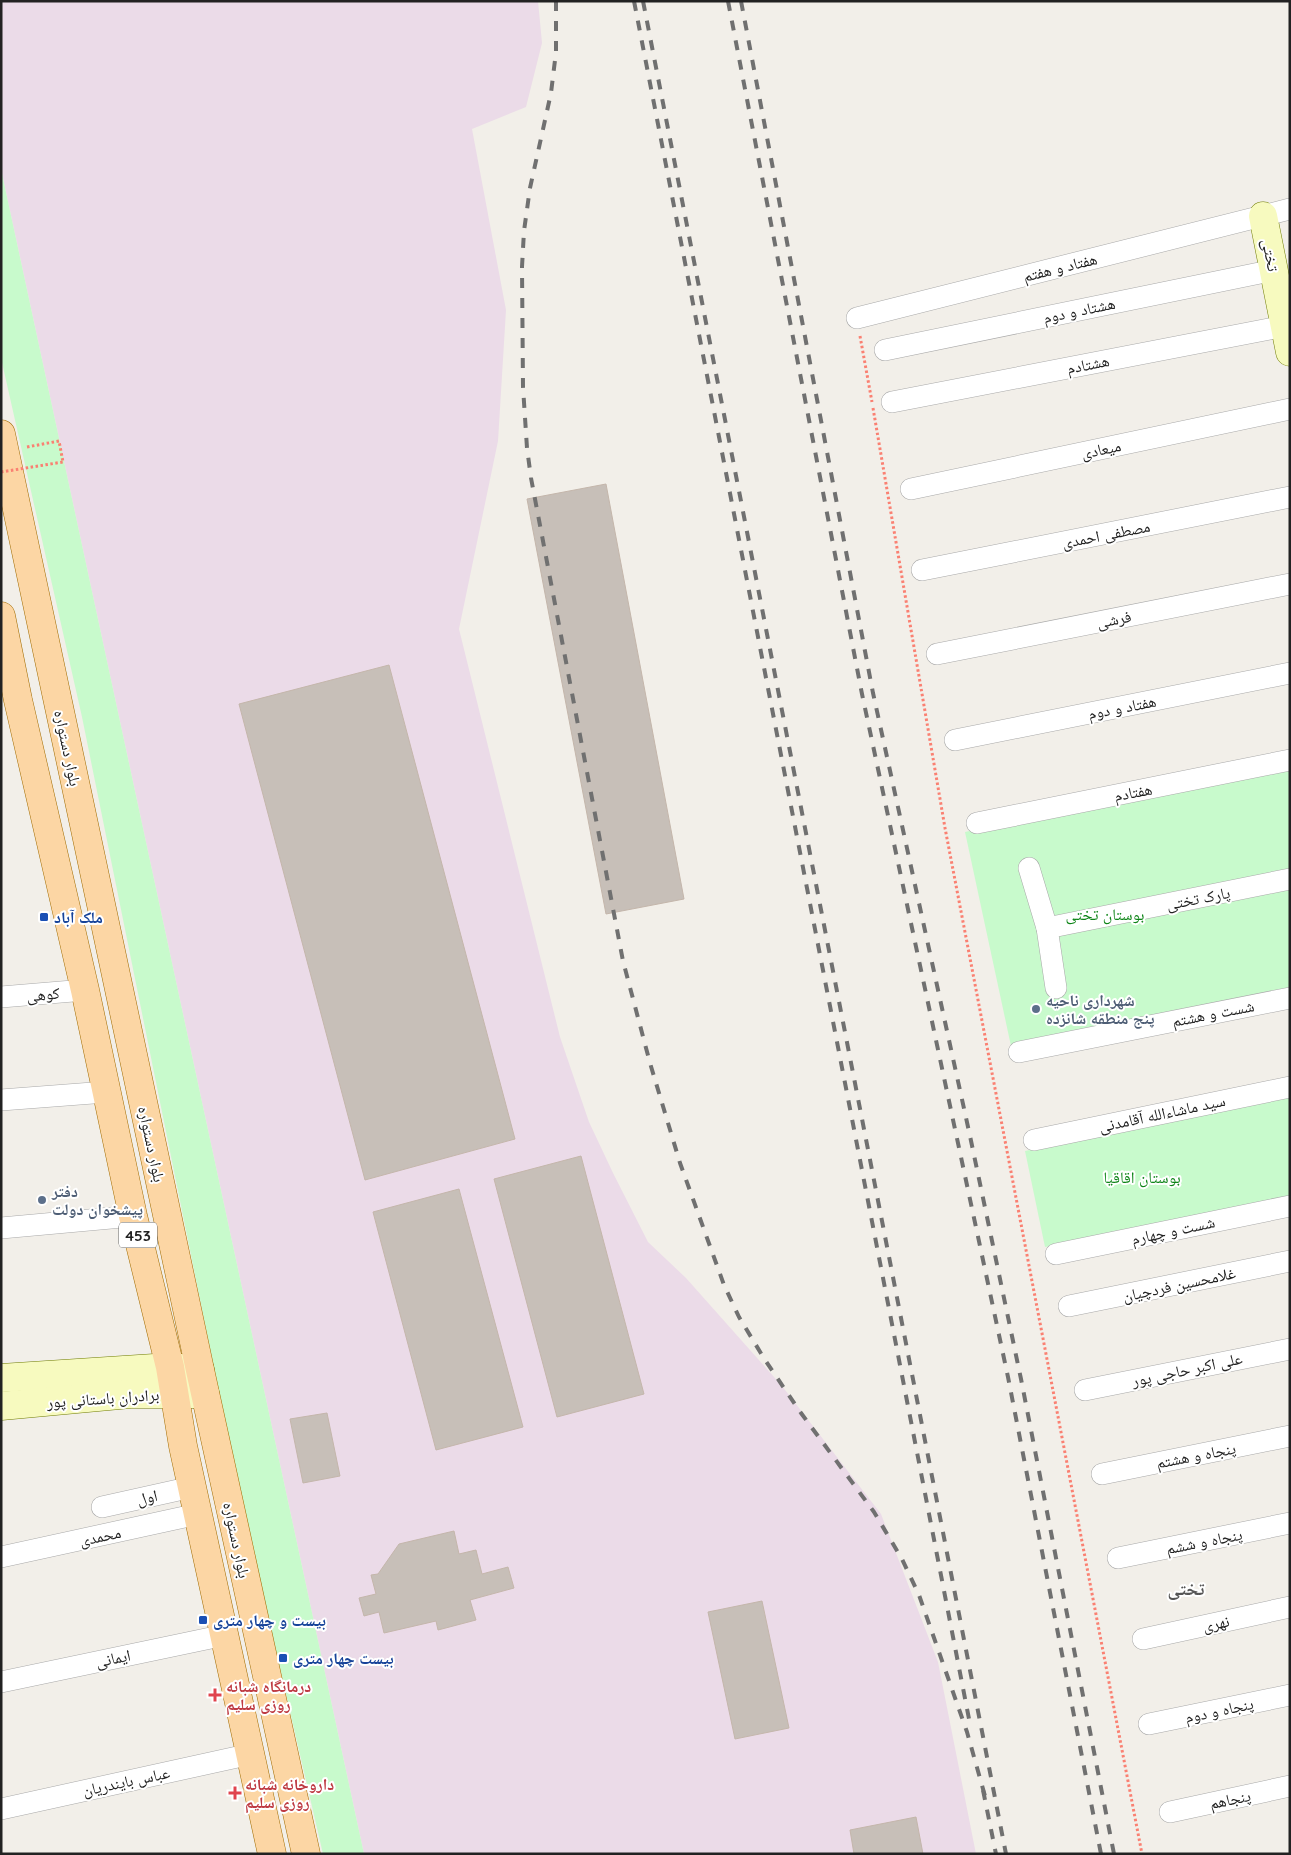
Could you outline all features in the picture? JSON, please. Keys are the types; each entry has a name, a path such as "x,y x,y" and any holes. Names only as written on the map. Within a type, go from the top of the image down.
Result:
{"main road":[{"name":"بلوار دستواره","path":"2,452 202,1382 306,1854"},
{"name":"بلوار دستواره","path":"1,616 7,678 85,990 133,1216 170,1366 192,1487 272,1854"}],"street":[{"name":"هفتاد و هفتم","path":"857,318 1290,209"},
{"name":"تختی","path":"1263,216 1290,352"},
{"name":"هشتاد و دوم","path":"885,350 1274,270"},
{"name":"هشتادم","path":"892,402 1285,326"},
{"name":"میعادی","path":"912,489 1290,409"},
{"name":"مصطفی احمدی","path":"922,570 1290,497"},
{"name":"فرشی","path":"937,654 1290,584"},
{"name":"هفتاد و دوم","path":"955,740 1290,673"},
{"name":"هفتادم","path":"977,823 1290,760"},
{"path":"1029,868 1047,928 1056,988"},
{"name":"پارک تختی","path":"1047,928 1290,879"},
{"name":"کوهی","path":"1,997 85,990"},
{"name":"شست و هشتم","path":"1019,1052 1290,998"},
{"name":"سید ماشاءالله آقامدنی","path":"1034,1140 1290,1087"},
{"path":"1,1100 106,1092"},
{"name":"شست و چهارم","path":"1056,1254 1290,1206"},
{"path":"1,1228 133,1216"},
{"name":"غلامحسین فردچیان","path":"1069,1306 1290,1261"},
{"name":"علی اکبر حاجی پور","path":"1085,1390 1290,1348"},
{"name":"برادران باستانی پور","path":"1,1378 170,1366 202,1382"},
{"name":"برادران باستانی پور","path":"1,1406 130,1394 174,1394 202,1382"},
{"name":"پنجاه و هشتم","path":"1102,1474 1290,1436"},
{"name":"اول","path":"102,1507 192,1487"},
{"name":"محمدی","path":"1,1557 198,1514"},
{"name":"پنجاه و ششم","path":"1118,1558 1290,1523"},
{"name":"نهری","path":"1143,1639 1290,1607"},
{"name":"ایمانی","path":"1,1682 225,1635"},
{"name":"پنجاه و دوم","path":"1149,1724 1290,1695"},
{"name":"عباس بایندریان","path":"1,1809 251,1754"},
{"name":"پنجاهم","path":"1170,1812 1290,1786"}],"path":[{"path":"857,318 945,828 1142,1854"},
{"path":"59,441 63,462 2,452 59,441"}],"shaded area":[{"path":"1,1 538,1 542,43 526,107 472,129 506,310 498,441 459,629 560,1037 589,1122 648,1242 686,1278 782,1386 881,1514 938,1662 976,1854 364,1854 1,169"}],"green space":[{"path":"1,169 364,1854 323,1854 237,1482 82,717 1,358"},
{"name":"بوستان تختی","path":"1290,763 1290,987 1011,1046 965,832"},
{"name":"بوستان اقاقیا","path":"1290,1097 1290,1197 1045,1247 1025,1151"}],"building":[{"path":"606,484 684,899 606,914 527,499"},
{"path":"389,665 515,1139 365,1180 239,704"},
{"path":"581,1156 644,1394 557,1417 494,1179"},
{"path":"459,1189 523,1427 436,1450 373,1212"},
{"path":"327,1413 340,1476 303,1483 290,1419"},
{"path":"454,1531 459,1554 476,1550 482,1574 508,1567 514,1588 470,1600 476,1620 438,1630 436,1621 384,1633 379,1612 364,1616 359,1598 376,1594 371,1575 378,1574 399,1544"},
{"path":"762,1601 789,1728 735,1739 708,1612"},
{"path":"916,1817 923,1854 854,1854 850,1830"}],"railway":[{"path":"556,1 556,52 551,93 530,188 524,231 522,267 523,387 527,448 531,478 623,961 650,1063 680,1163 724,1285 739,1317 765,1360 801,1413 874,1512 902,1559 919,1595 967,1732 985,1796"},
{"path":"634,1 970,1724"},
{"path":"643,1 1006,1854"},
{"path":"728,1 862,694 1008,1377 1101,1854"},
{"path":"741,1 873,693 1021,1379 1114,1854"},
{"path":"983,1790 996,1854"}],"place":[{"name":"ملک آباد","path":"44,917"},
{"name":"شهرداری ناحیه پنج منطقه شانزده","path":"1036,1009"},
{"name":"دفتر پیشخوان دولت","path":"42,1200"},
{"name":"بیست و چهار متری","path":"203,1620"},
{"name":"بیست چهار متری","path":"283,1658"},
{"name":"درمانگاه شبانه روزی سلیم","path":"215,1695"},
{"name":"داروخانه شبانه روزی سلیم","path":"235,1793"}],"district":[{"name":"تختی","path":"1186,1588"}]}
